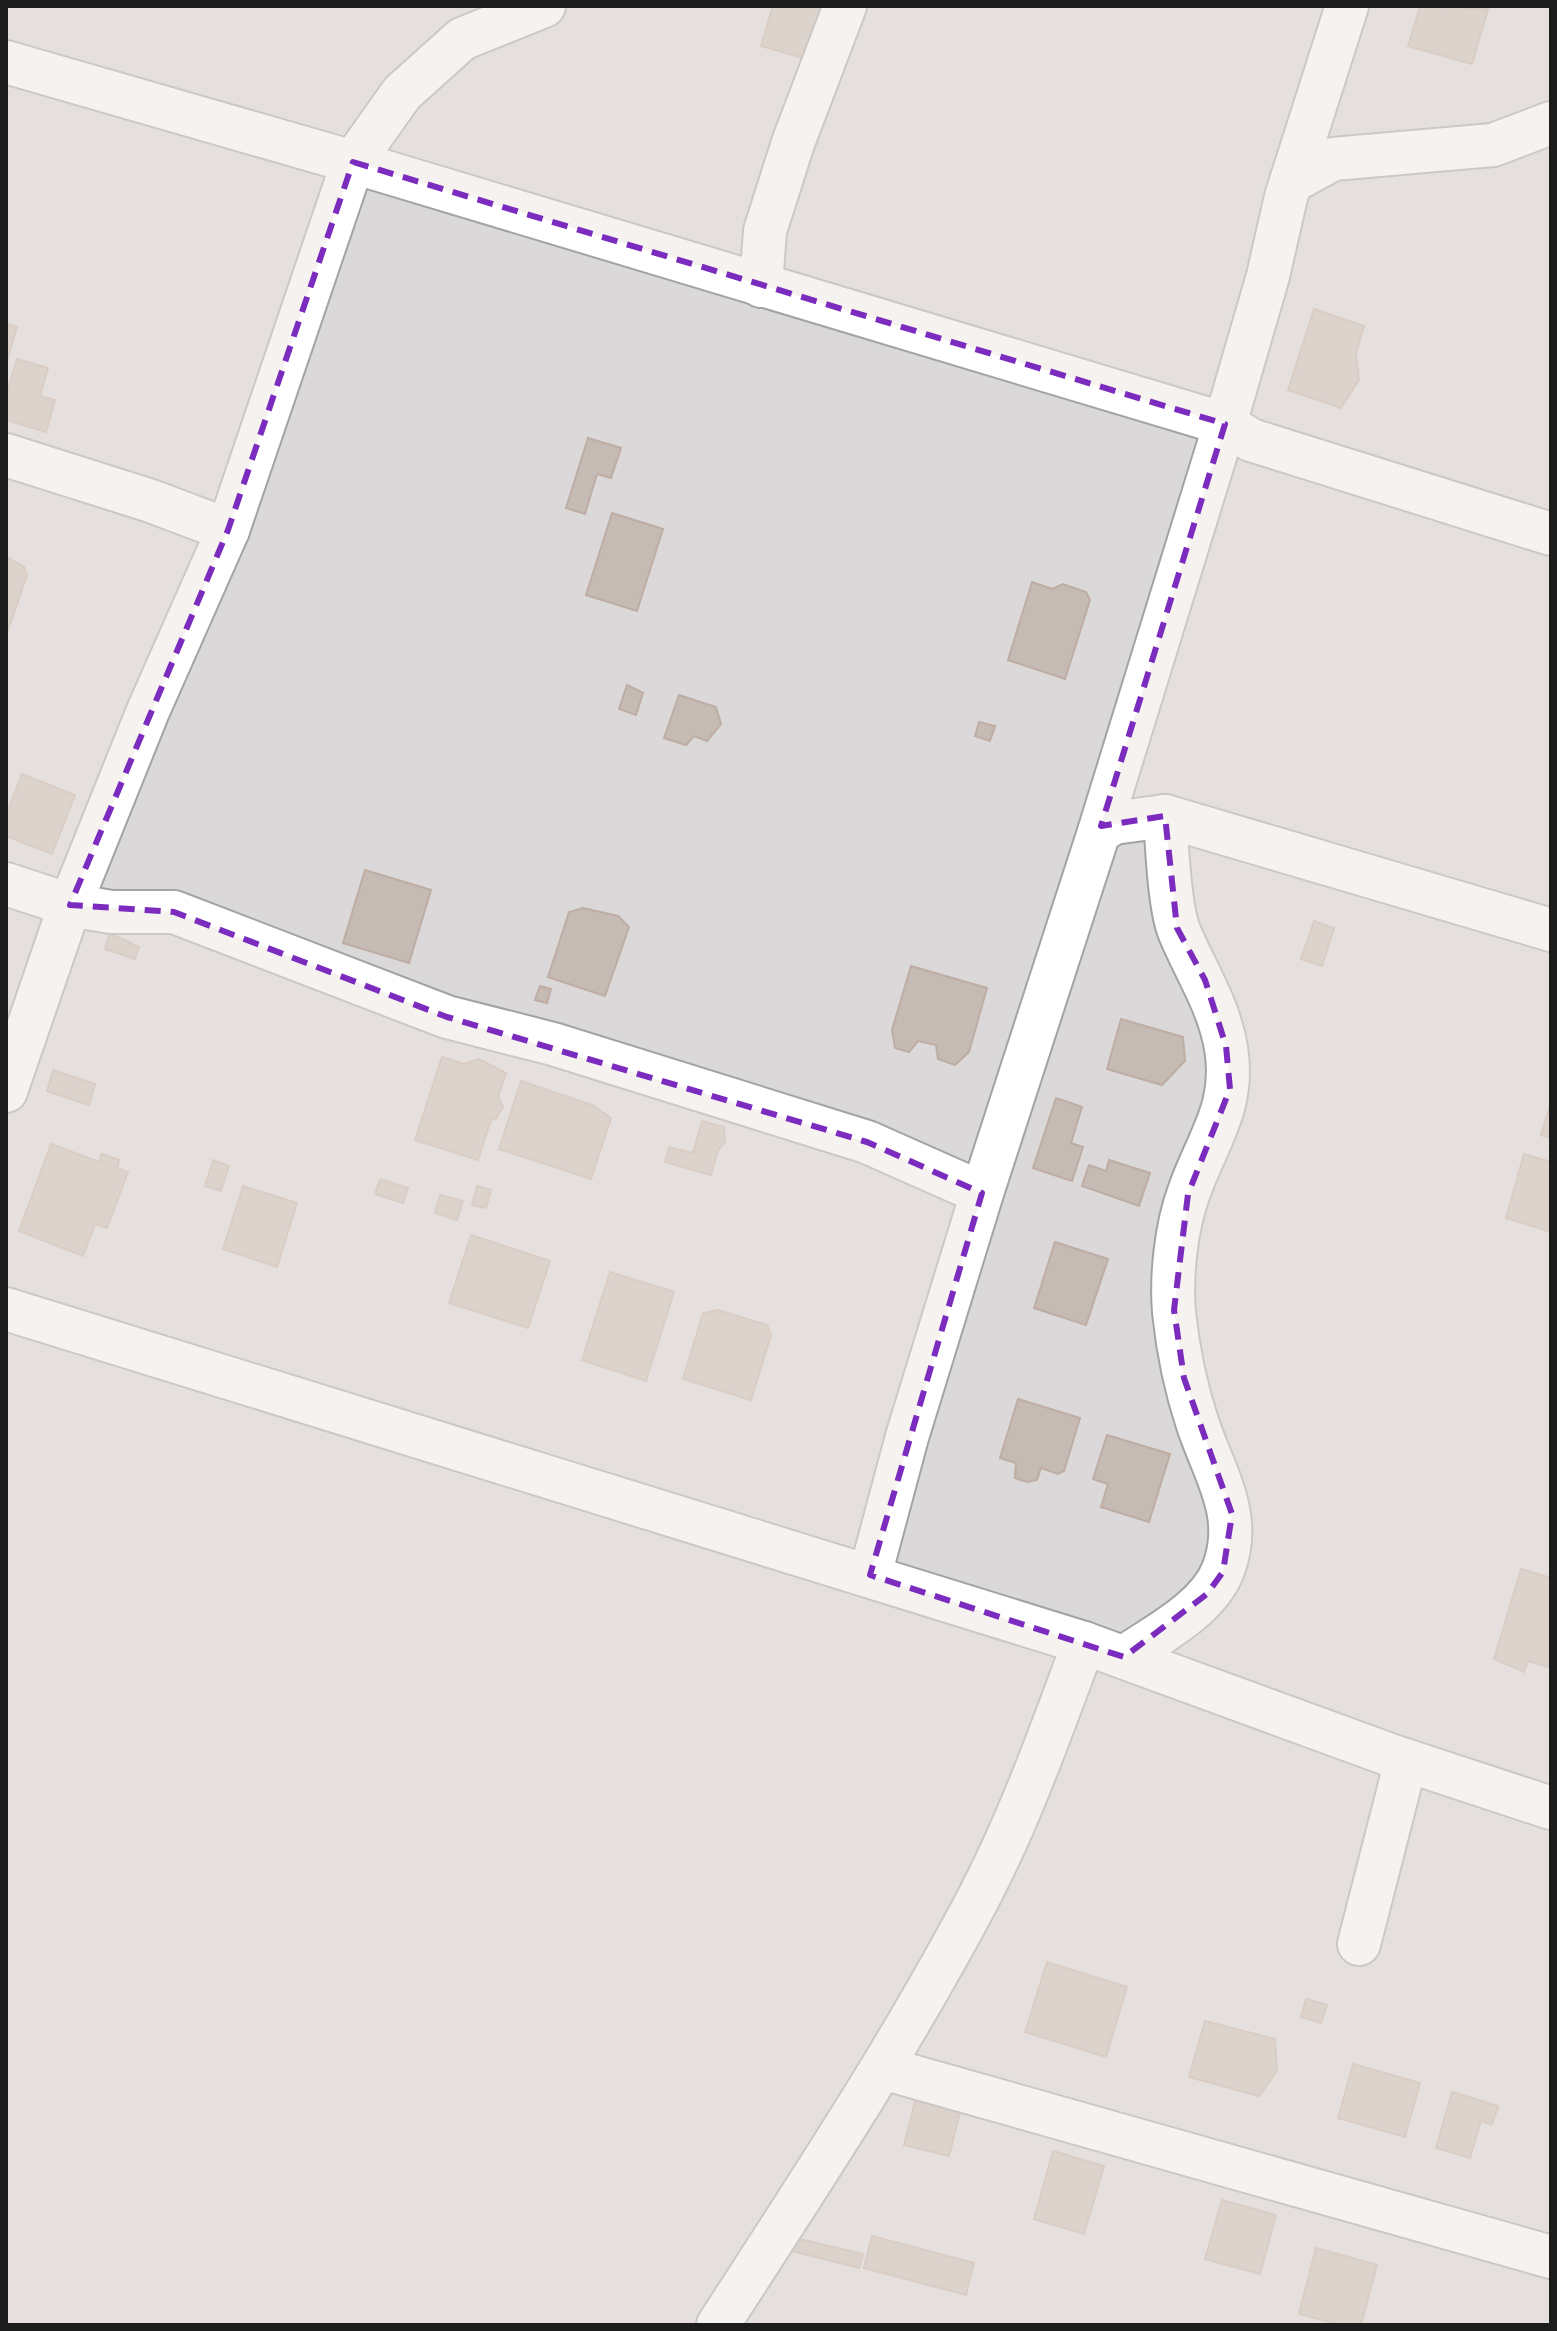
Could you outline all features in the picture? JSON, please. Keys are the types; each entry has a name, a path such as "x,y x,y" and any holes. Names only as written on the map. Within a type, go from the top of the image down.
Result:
{"street":[{"path":"6,1091 70,905 148,711 228,530 353,162 402,93 462,39 544,6"},
{"path":"761,286 765,231 793,143 845,6"},
{"path":"870,1575 907,1437 982,1193 1099,832 1225,424 1291,182 1347,6"},
{"path":"6,62 353,162 1225,424 1251,440 1551,534"},
{"path":"1291,182 1314,166 1333,159 1493,145 1551,123"},
{"path":"6,455 151,501 228,530"},
{"path":"1099,832 1114,823 1165,816 1551,930"},
{"path":"1124,1657 1185,1615 1215,1583 1226,1559 1232,1514 1184,1378 1174,1310 1177,1250 1188,1194 1212,1143 1230,1089 1226,1046 1205,980 1177,928 1165,816"},
{"path":"6,884 70,905 111,912 174,912 447,1017 553,1044 867,1142 982,1193"},
{"path":"6,1309 1084,1643 1406,1761 1551,1808"},
{"path":"718,2325 883,2068 980,1895 1020,1810 1084,1643"},
{"path":"1359,1944 1406,1761"},
{"path":"883,2068 1551,2257"}],"highlighted area":[{"path":"353,162 1225,424 1101,826 1165,816 1177,928 1205,980 1226,1046 1230,1089 1188,1194 1174,1310 1184,1378 1232,1514 1229,1547 1223,1572 1207,1594 1124,1657 870,1575 982,1193 867,1142 447,1017 174,912 70,905 228,530"}],"shaded area":[{"path":"6,6 1551,6 1551,2325 6,2325"}],"building":[{"path":"773,6 836,6 810,60 761,46"},
{"path":"1420,6 1488,9 1472,64 1408,46"},
{"path":"1314,309 1364,326 1356,353 1359,380 1341,408 1288,390"},
{"path":"6,324 17,327 6,364"},
{"path":"17,359 48,368 40,396 55,400 46,432 6,420 6,396"},
{"path":"588,438 621,448 611,478 597,474 585,514 566,508"},
{"path":"612,513 663,529 637,611 586,595"},
{"path":"6,559 24,567 27,575 6,636"},
{"path":"1032,582 1052,589 1063,584 1086,592 1090,600 1065,679 1008,660"},
{"path":"627,685 643,693 636,715 619,709"},
{"path":"679,695 716,707 721,724 707,741 694,736 686,745 664,738"},
{"path":"979,722 995,726 990,741 975,736"},
{"path":"22,774 75,795 52,854 6,836 6,816"},
{"path":"365,870 431,890 409,963 343,943"},
{"path":"583,908 618,916 629,927 605,996 548,977 569,912"},
{"path":"1314,921 1334,928 1322,966 1301,959"},
{"path":"110,933 139,947 135,959 105,949"},
{"path":"911,966 987,988 969,1052 955,1065 938,1059 936,1045 918,1041 909,1052 895,1048 892,1030"},
{"path":"540,986 551,989 547,1003 535,1000"},
{"path":"1121,1019 1183,1037 1185,1061 1162,1085 1107,1069"},
{"path":"442,1057 464,1064 479,1059 506,1073 498,1097 503,1107 496,1119 491,1120 478,1160 415,1140"},
{"path":"53,1070 95,1084 89,1105 47,1091"},
{"path":"521,1081 592,1105 611,1118 591,1179 499,1149"},
{"path":"1056,1098 1082,1107 1071,1143 1083,1147 1072,1181 1033,1168"},
{"path":"1551,1102 1551,1138 1541,1135"},
{"path":"702,1121 724,1127 725,1142 718,1150 711,1175 665,1162 669,1147 693,1153"},
{"path":"51,1144 99,1162 102,1154 119,1160 117,1168 128,1172 107,1228 95,1224 83,1256 19,1231"},
{"path":"1524,1154 1551,1162 1551,1232 1506,1218"},
{"path":"213,1160 229,1166 221,1191 205,1186"},
{"path":"1109,1160 1150,1173 1139,1206 1082,1186 1089,1165 1106,1171"},
{"path":"380,1179 408,1188 403,1203 375,1194"},
{"path":"243,1186 297,1203 277,1267 223,1249"},
{"path":"477,1186 491,1190 486,1208 472,1205"},
{"path":"440,1195 463,1201 457,1220 435,1213"},
{"path":"471,1235 550,1261 528,1328 449,1303"},
{"path":"1055,1242 1108,1259 1086,1325 1034,1308"},
{"path":"610,1272 674,1292 646,1381 582,1360"},
{"path":"718,1310 767,1325 771,1335 751,1400 683,1379 703,1313"},
{"path":"1018,1399 1080,1418 1064,1471 1058,1474 1041,1468 1037,1480 1027,1482 1015,1478 1016,1463 1000,1458"},
{"path":"1107,1435 1170,1454 1149,1522 1101,1507 1108,1484 1093,1479"},
{"path":"1521,1569 1551,1578 1551,1668 1528,1661 1524,1672 1494,1659"},
{"path":"1047,1962 1127,1987 1106,2057 1025,2032"},
{"path":"1306,1999 1327,2005 1321,2023 1301,2017"},
{"path":"1205,2021 1275,2039 1277,2071 1259,2096 1189,2077"},
{"path":"1353,2064 1420,2083 1405,2137 1338,2118"},
{"path":"1452,2092 1498,2106 1492,2125 1481,2121 1470,2158 1436,2148"},
{"path":"915,2101 960,2112 949,2156 904,2145"},
{"path":"1053,2151 1104,2166 1084,2234 1034,2219"},
{"path":"1222,2200 1276,2215 1260,2274 1205,2259"},
{"path":"787,2236 863,2254 859,2268 784,2249"},
{"path":"872,2236 974,2263 966,2295 864,2268"},
{"path":"1316,2248 1377,2265 1361,2325 1340,2325 1299,2314"}]}
